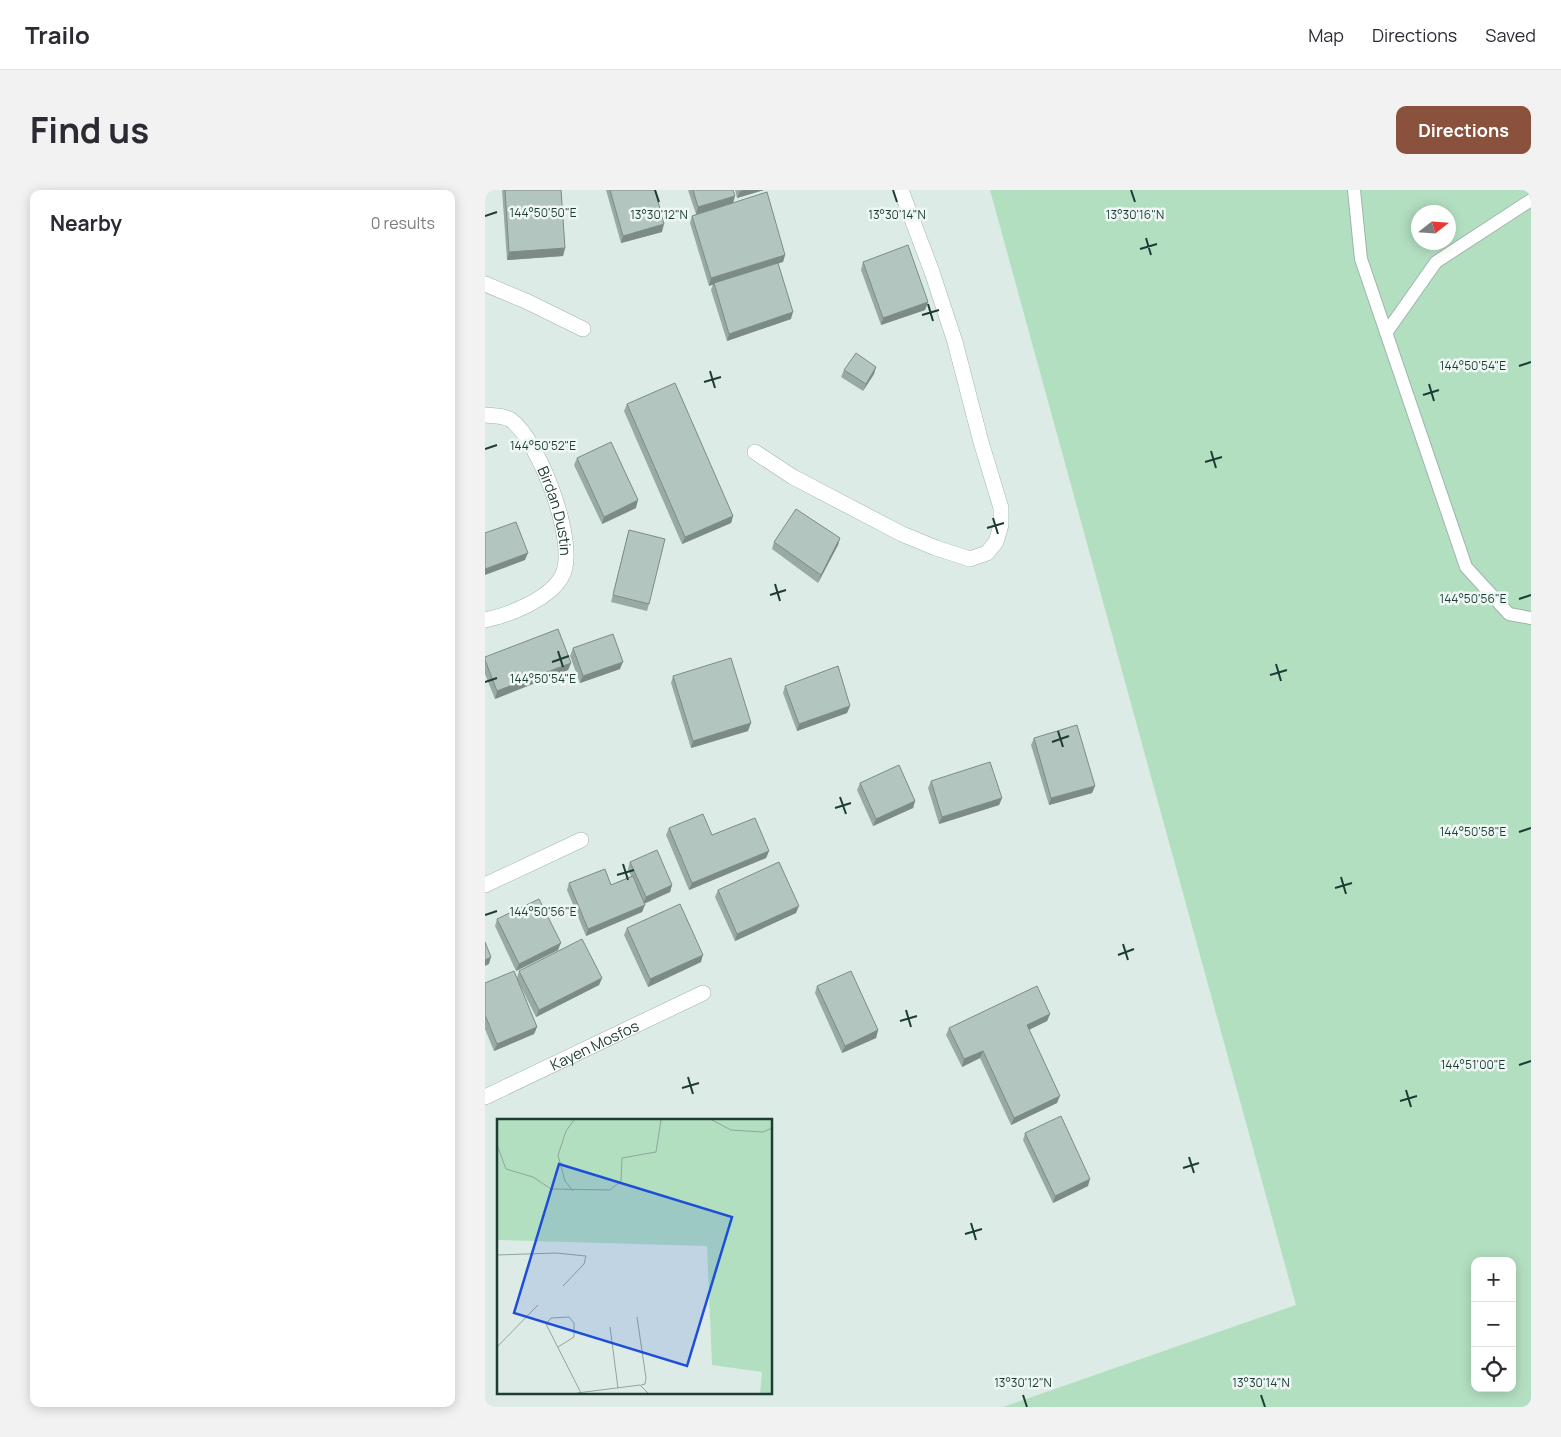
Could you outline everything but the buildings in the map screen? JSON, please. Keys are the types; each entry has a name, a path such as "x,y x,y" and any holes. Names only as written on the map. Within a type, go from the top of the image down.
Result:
{"street":[{"path":"755,452 793,477 902,534 936,548 970,559 987,554 996,542 1001,525 1001,508 981,442 955,342 932,272 901,190"},
{"path":"485,284 526,301 583,329"},
{"name":"Birdan Dustin","path":"485,415 508,418 517,426 529,442 558,507 565,532 567,556 563,576 551,591 511,612 485,620"},
{"path":"485,884 581,840"},
{"name":"Kayen Mosfos","path":"485,1097 703,993"}],"lane":[{"path":"1354,190 1361,259 1466,567 1509,614 1531,618"},
{"path":"1386,333 1436,262 1531,200"}],"green space":[{"path":"990,190 1531,190 1531,1407 1003,1407 1296,1305"}]}
